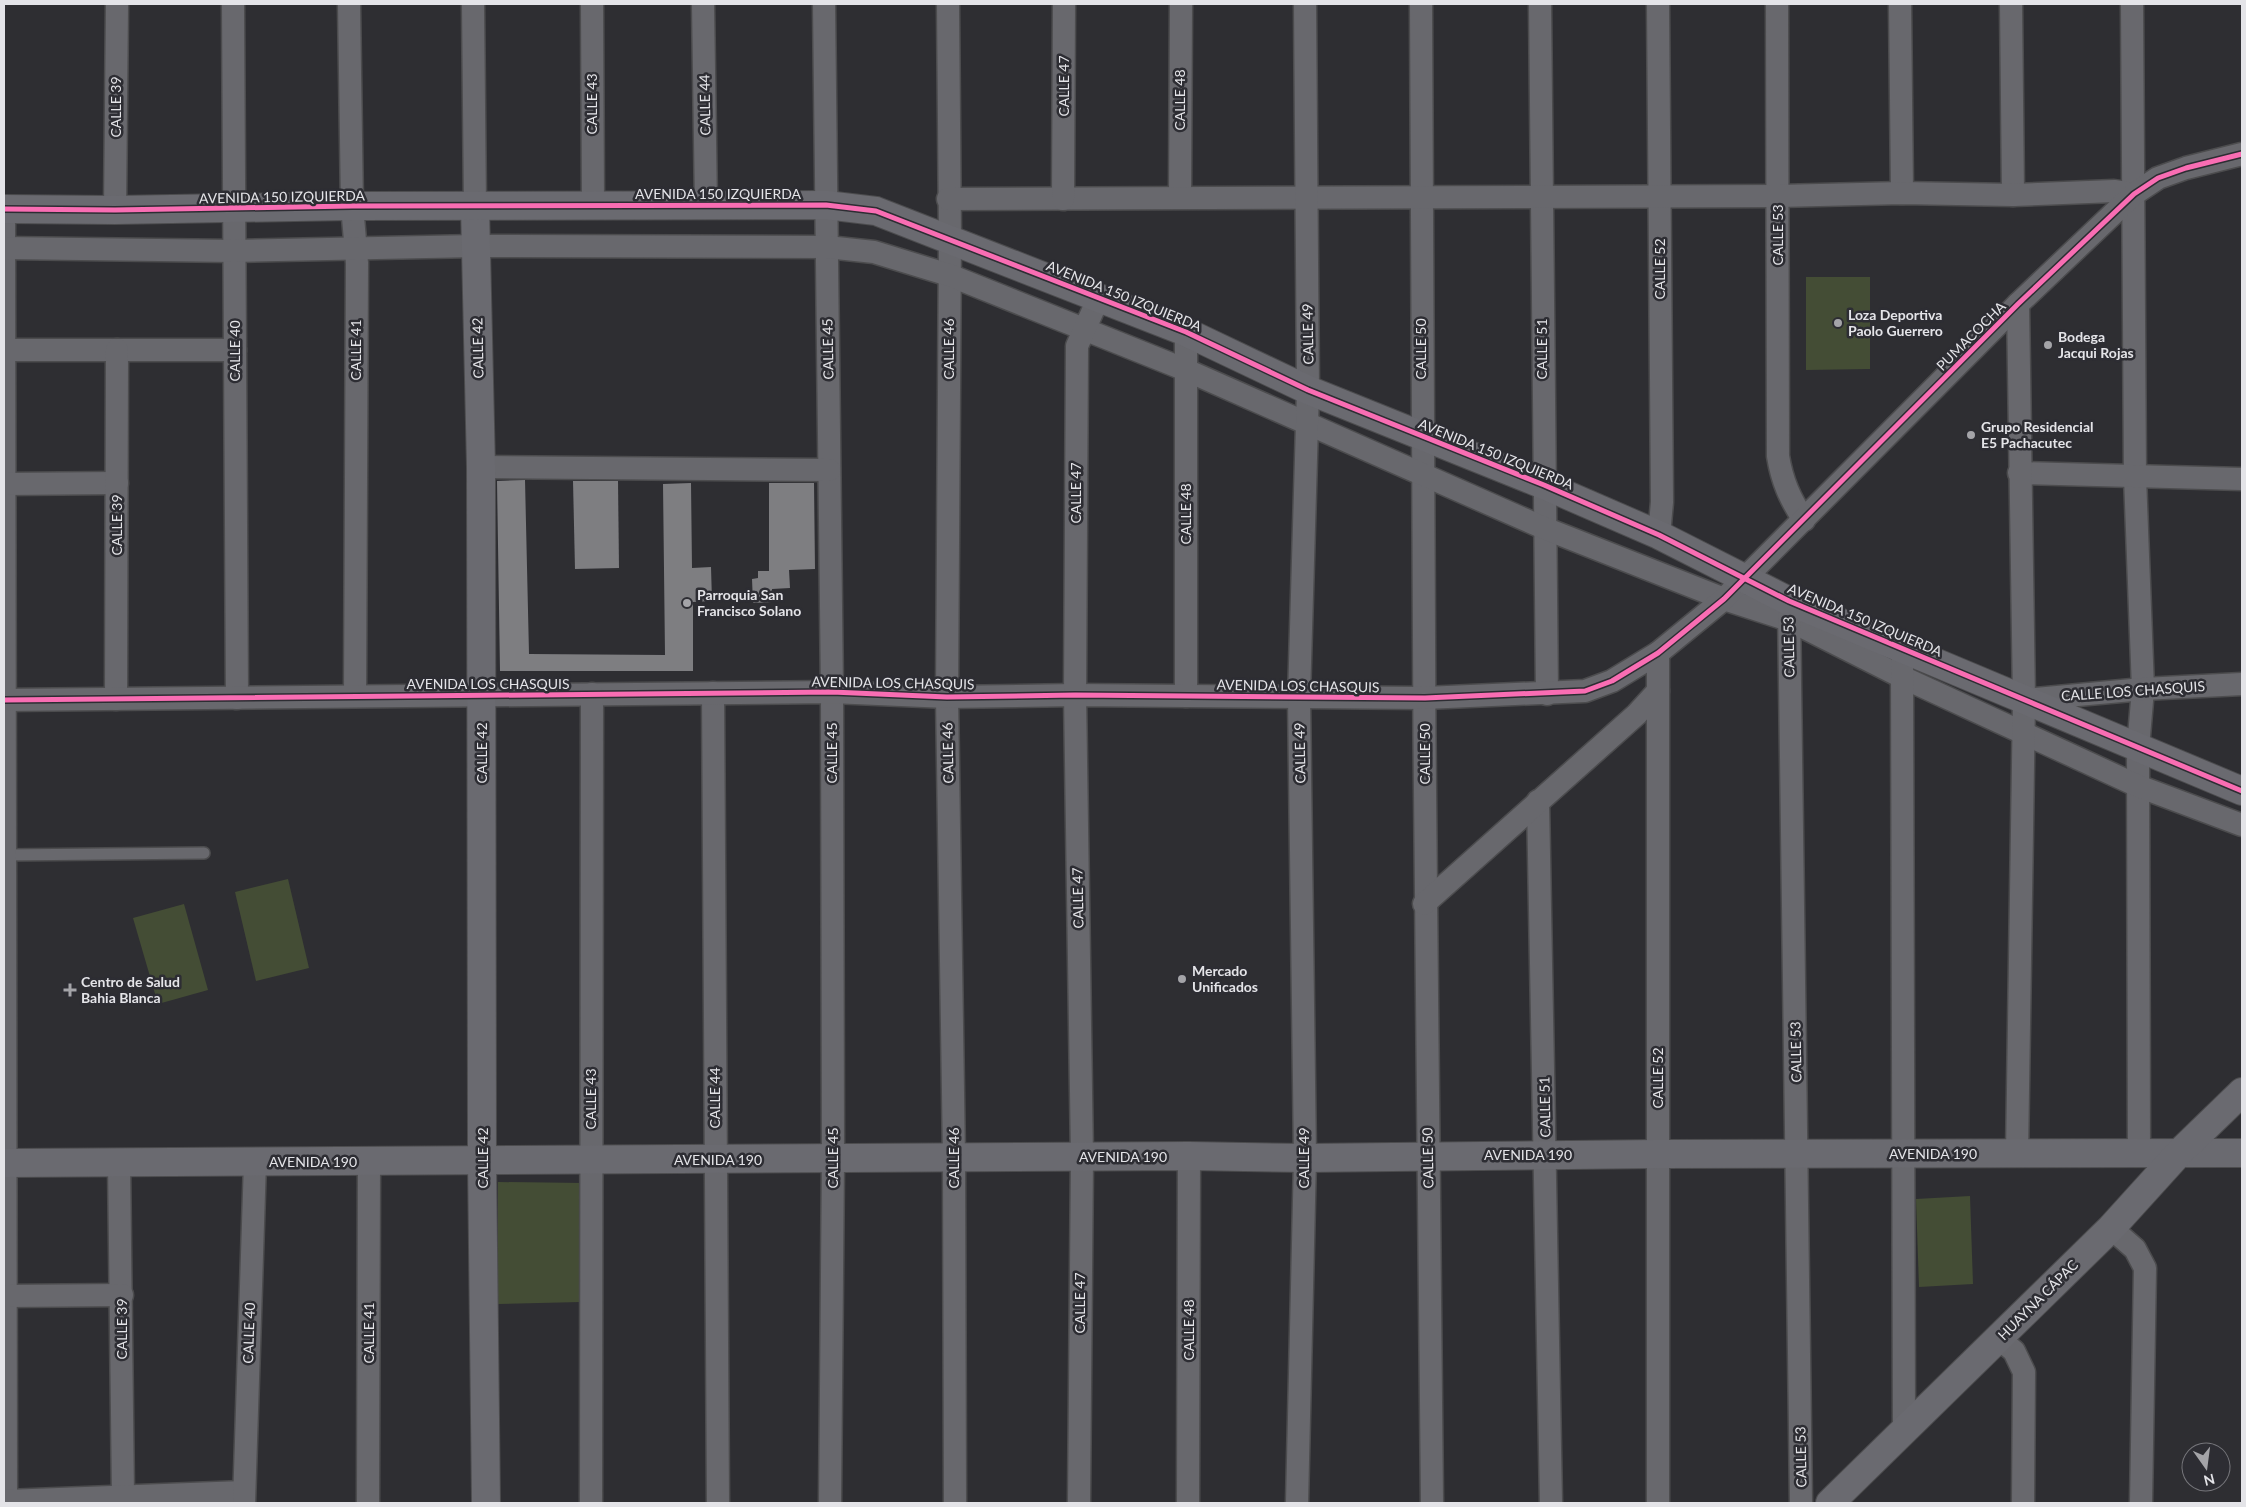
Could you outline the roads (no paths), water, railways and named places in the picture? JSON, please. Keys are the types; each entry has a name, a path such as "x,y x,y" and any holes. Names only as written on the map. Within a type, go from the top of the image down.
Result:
{"street":[{"name":"CALLE 39","path":"115,210 117,4"},
{"name":"CALLE 40","path":"233,4 238,698"},
{"name":"CALLE 41","path":"349,4 352,206 356,248 355,696"},
{"name":"CALLE 42","path":"473,4 475,207 481,467 482,1162 486,1503"},
{"name":"CALLE 43","path":"592,4 593,205"},
{"name":"CALLE 44","path":"703,4 706,206"},
{"name":"CALLE 45","path":"824,4 832,692 833,1159 830,1503"},
{"name":"CALLE 46","path":"948,4 948,199 950,238 947,697 954,1158 954,1503"},
{"name":"CALLE 47","path":"1063,199 1064,4"},
{"name":"CALLE 48","path":"1180,197 1181,4"},
{"name":"CALLE 49","path":"1297,1503 1304,1158 1299,697 1308,425 1306,4"},
{"name":"CALLE 50","path":"1421,4 1422,475 1425,698 1424,904 1432,1503"},
{"name":"CALLE 51","path":"1540,4 1547,694"},
{"name":"CALLE 52","path":"1658,4 1662,502 1659,535"},
{"name":"CALLE 53","path":"1777,4 1778,456 1781,475 1788,497 1804,520"},
{"path":"1900,4 1902,193"},
{"path":"2011,4 2013,195"},
{"path":"2132,4 2135,477 2143,689 2138,748 2139,1153"},
{"name":"PUMACOCHA","path":"1745,580 2018,304 2134,194 2158,178 2186,168 2242,154"},
{"path":"948,199 1660,197 1902,193 2013,195 2114,191 2134,194"},
{"name":"AVENIDA 150 IZQUIERDA","path":"4,209 234,210 352,206 826,205 876,212 950,238 1186,332 1308,390 1544,485 1659,535 1745,580 1789,611 1902,677 2138,786 2242,825"},
{"path":"4,224 6,1502 123,1496 243,1497"},
{"name":"AVENIDA 150 IZQUIERDA","path":"4,248 234,251 476,246 826,247 874,252 949,275 1186,370 1544,528 1724,599 1789,611 1902,648 2242,792"},
{"name":"CALLE 47","path":"1079,1503 1082,1157 1075,695 1077,346 1100,297"},
{"path":"2017,1154 2024,700 2019,474 2018,304"},
{"name":"CALLE 48","path":"1186,332 1186,696"},
{"path":"4,350 235,350"},
{"name":"CALLE 39","path":"116,699 117,350"},
{"path":"481,467 829,470"},
{"path":"2019,474 2242,479"},
{"path":"4,484 117,483"},
{"name":"AVENIDA LOS CHASQUIS","path":"4,700 832,692 947,697 1075,695 1425,698 1547,694 1585,691 1612,681 1658,653 1745,580"},
{"name":"CALLE 53","path":"1789,611 1798,1154 1801,1503"},
{"path":"1902,648 1904,1431"},
{"name":"CALLE 52","path":"1658,653 1658,1503"},
{"name":"CALLE LOS CHASQUIS","path":"2024,700 2143,689 2242,684"},
{"path":"1424,904 1538,800 1637,714 1658,691"},
{"name":"CALLE 44","path":"713,693 718,1503"},
{"name":"CALLE 43","path":"591,1503 592,694"},
{"name":"CALLE 51","path":"1538,800 1547,1155 1551,1503"},
{"name":"HUAYNA CÁPAC","path":"1830,1503 2111,1228 2179,1153 2242,1092"},
{"name":"AVENIDA 190","path":"5,1163 482,1162 1189,1156 1304,1158 1658,1154 2242,1153"},
{"name":"CALLE 48","path":"1188,1503 1189,1156"},
{"name":"CALLE 39","path":"119,1162 123,1496"},
{"name":"CALLE 40","path":"243,1497 255,1162"},
{"name":"CALLE 41","path":"368,1503 369,1162"},
{"path":"2111,1228 2135,1249 2145,1268 2141,1503"},
{"path":"6,1296 122,1295"},
{"path":"1999,1339 2014,1351 2024,1372 2023,1503"}],"lane":[{"path":"5,855 204,853"}],"place":[{"name":"Loza Deportiva Paolo Guerrero","path":"1838,323"},
{"name":"Bodega Jacqui Rojas","path":"2048,345"},
{"name":"Grupo Residencial E5 Pachacutec","path":"1971,435"},
{"name":"Parroquia San Francisco Solano","path":"687,603"},
{"name":"Mercado Unificados","path":"1182,979"},
{"name":"Centro de Salud Bahia Blanca","path":"70,990"}]}
